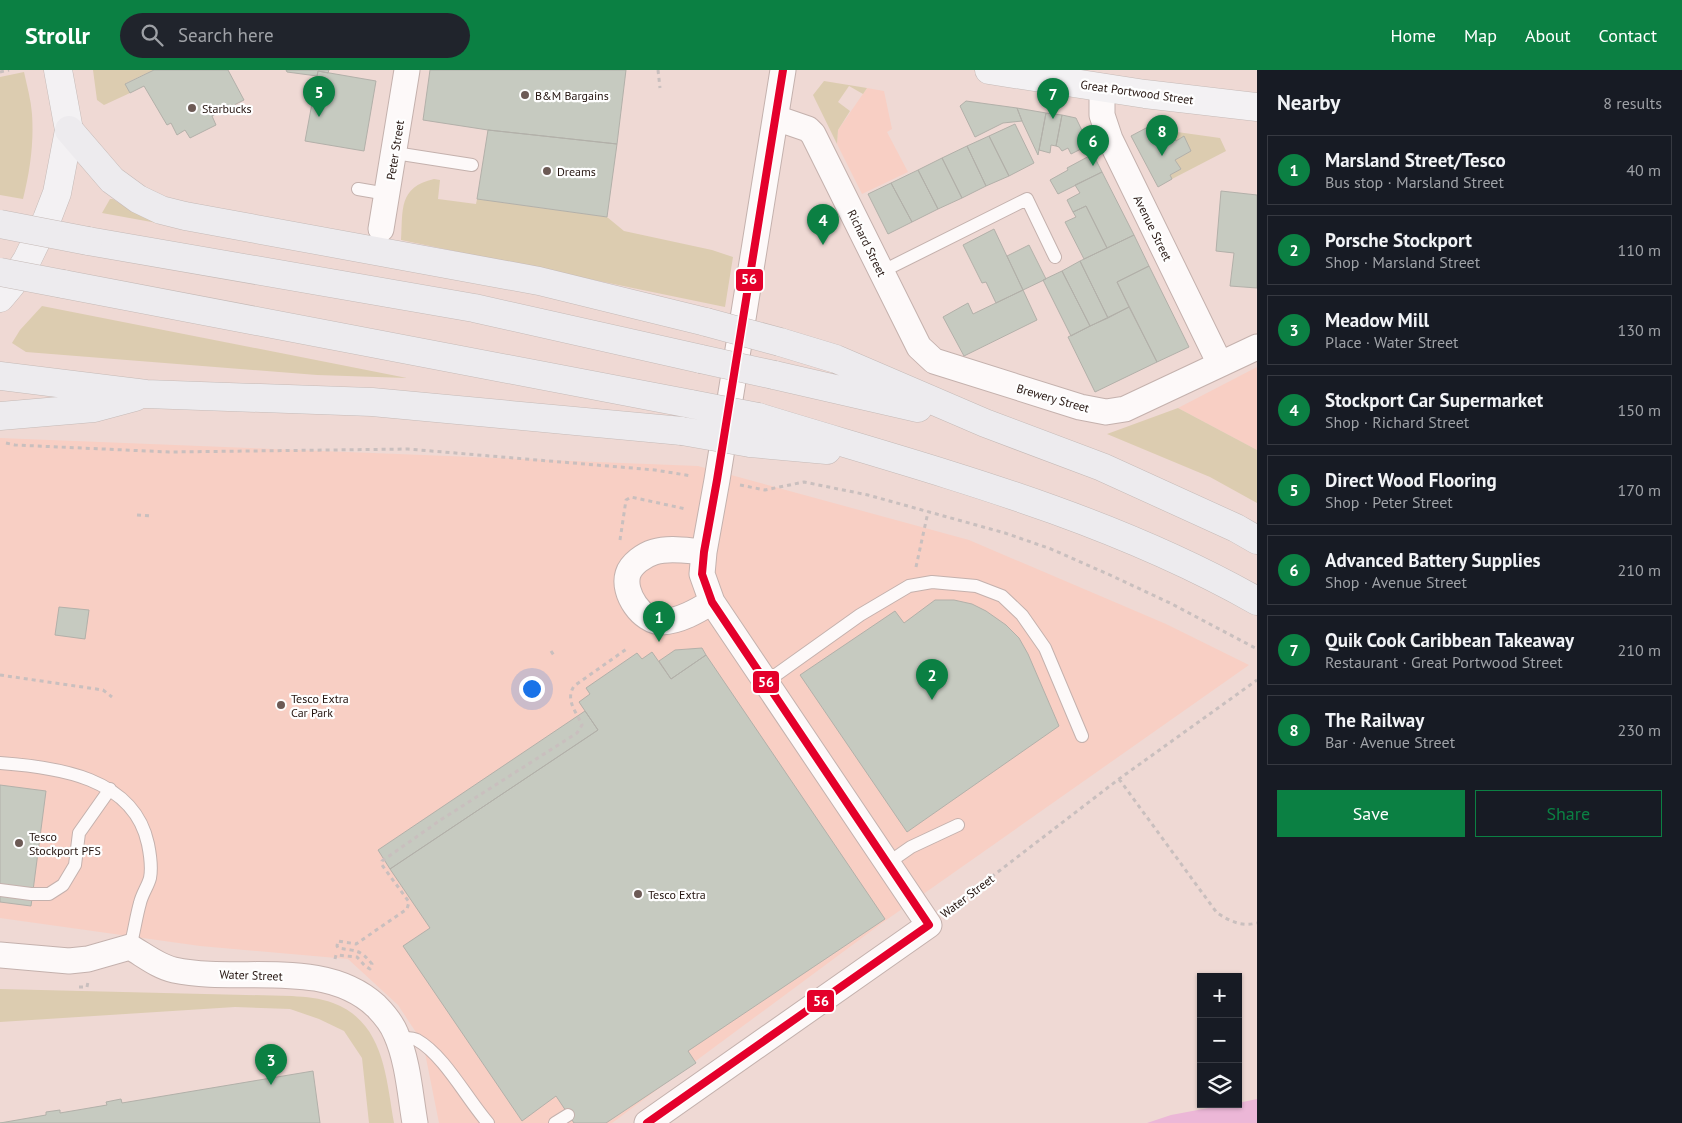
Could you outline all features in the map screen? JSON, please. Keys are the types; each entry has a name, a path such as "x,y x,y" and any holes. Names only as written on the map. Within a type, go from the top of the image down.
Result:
{"highway":[{"path":"69,130 112,180 138,199 161,210 539,281 780,342 836,359 985,423 1102,467 1236,528 1257,540"},
{"path":"0,224 474,308 985,423"},
{"path":"0,272 758,417 971,481 1043,506 1143,544 1257,601"},
{"path":"0,376 146,394 372,402 682,431 750,443 881,455"},
{"path":"0,416 94,408 146,394"}],"main road":[{"path":"0,298 27,260 57,193 69,130 59,70"},
{"name":"Great Portwood Street","path":"988,70 1200,102 1257,107"}],"street":[{"name":"Peter Street","path":"381,229 395,153 407,70"},
{"path":"783,70 704,552 702,574 712,602 929,925"},
{"name":"Avenue Street","path":"1102,87 1102,115 1110,139 1220,364"},
{"name":"Richard Street","path":"776,118 803,127 813,134 919,347 930,358"},
{"name":"Brewery Street","path":"930,358 963,371 1080,407 1106,412 1125,409 1257,347"},
{"path":"704,552 677,550 654,552 634,565 628,573 627,586 633,601 640,611 650,619 661,622 687,616 712,602"},
{"name":"Water Street","path":"647,1123 929,925"},
{"path":"0,955 69,961 88,959 130,947"},
{"name":"Water Street","path":"130,947 173,970 204,974 319,978 345,985 365,996 383,1012 396,1032 406,1066 415,1123"}],"lane":[{"path":"395,153 472,165"},
{"path":"358,189 387,194"},
{"path":"881,272 1026,199 1055,257"},
{"path":"766,682 860,614 909,586 932,582 976,586 1002,596 1022,615 1045,648 1082,736"},
{"path":"0,763 59,771 84,777 110,789 129,807 145,831 150,853 150,878 140,902 130,947"},
{"path":"0,890 49,894 63,885 75,865 80,832 110,789"},
{"path":"888,863 911,847 958,825"},
{"path":"398,1038 416,1039 435,1053 474,1107 488,1123"},
{"path":"555,1123 568,1115"}],"path":[{"path":"0,72 9,70"},
{"path":"658,70 660,88"},
{"path":"0,442 15,445 169,452 408,449 655,470 764,490 804,482 928,512 1005,533 1050,549 1172,604 1257,649"},
{"path":"620,540 626,500 631,497 694,511"},
{"path":"915,572 928,512"},
{"path":"137,515 151,516"},
{"path":"333,964 336,954 357,957 370,969 372,964 365,955 360,952 338,948 338,942 356,944 407,909 409,902 382,865 382,861 442,819 577,733 582,725 570,700 570,692 574,686 628,648"},
{"path":"551,651 556,657"},
{"path":"0,675 103,690 112,697"},
{"name":"Water Street","path":"929,925 1119,779 1257,680"},
{"path":"1119,779 1217,913 1232,922 1249,925 1257,924"}],"shaded area":[{"path":"93,70 154,70 126,83 130,93 104,105 97,100"},
{"path":"24,72 31,109 32,146 23,199 0,195 0,77"},
{"path":"824,81 867,88 863,94 849,86 838,102 850,111 838,130 837,144 813,95"},
{"path":"867,88 884,91 892,129 887,132 908,172 862,194 837,144 838,130"},
{"path":"1170,131 1220,138 1226,151 1172,179 1170,175 1181,169 1175,160 1191,151 1184,137 1176,141"},
{"path":"434,179 440,180 438,199 476,204 477,199 607,217 624,231 712,250 733,257 725,307 401,240 403,210 408,194 422,183"},
{"path":"110,199 113,199 130,210 157,223 102,213"},
{"path":"42,306 407,378 317,375 26,352 12,343 20,330"},
{"path":"1257,367 1257,450 1178,408"},
{"path":"1178,408 1257,450 1257,503 1210,477 1107,434"},
{"path":"0,438 698,466 969,540 1166,624 1249,665 882,923 612,1123 439,1123 423,1043 398,1005 348,959 200,946 0,918"},
{"path":"0,989 292,996 328,1001 350,1012 363,1023 373,1037 385,1070 394,1123 369,1123 362,1058 344,1031 319,1019 290,1009 235,1007 0,1022"},
{"path":"1257,1099 1257,1123 1147,1123 1171,1115 1209,1108 1242,1108 1242,1102"}],"building":[{"name":"Starbucks","path":"154,70 228,70 244,100 212,116 216,125 190,138 185,130 177,135 171,123 167,125 144,86 130,93 125,84"},
{"path":"286,70 329,70 328,73 318,71 317,76 287,72"},
{"name":"B&M Bargains","path":"430,70 626,70 617,144 488,130 423,120"},
{"path":"318,71 376,81 364,151 305,141"},
{"path":"966,101 1017,108 1022,121 1003,123 975,137 960,106"},
{"path":"1017,108 1046,113 1038,155 1022,121"},
{"path":"1046,113 1062,115 1056,146 1051,145 1050,153 1039,150"},
{"path":"1062,115 1076,118 1089,145 1071,154 1068,148 1062,151 1056,146"},
{"path":"1015,124 1034,163 1009,176 989,136"},
{"path":"1148,127 1170,131 1176,141 1184,136 1191,151 1175,160 1181,169 1170,175 1172,179 1158,187 1131,136"},
{"name":"Dreams","path":"488,130 617,144 607,217 477,199"},
{"path":"989,136 1009,176 986,186 967,146"},
{"path":"967,146 986,186 962,198 942,158"},
{"path":"1093,154 1102,172 1058,194 1050,180"},
{"path":"942,158 962,198 938,209 918,170"},
{"path":"918,170 938,209 912,222 891,183"},
{"path":"1102,172 1134,235 1107,248 1086,206 1073,212 1067,200 1080,193 1075,185"},
{"path":"891,183 912,222 888,234 868,194"},
{"path":"1221,191 1257,195 1257,288 1230,286 1234,253 1216,251"},
{"path":"1086,206 1107,248 1084,259 1065,222 1076,217 1073,212"},
{"path":"994,229 1023,290 996,303 986,282 982,283 963,245"},
{"path":"1134,235 1149,266 1117,282 1129,307 1108,318 1080,261"},
{"path":"1029,245 1046,279 1023,290 1007,256"},
{"path":"1080,261 1108,318 1090,326 1062,271"},
{"path":"1149,266 1189,347 1157,362 1117,282"},
{"path":"1062,271 1090,326 1071,336 1043,280"},
{"path":"1023,290 1037,320 964,356 943,317 968,303 973,314"},
{"path":"1129,307 1157,362 1095,392 1068,337"},
{"path":"935,600 954,600 972,604 1006,625 1019,638 1028,654 1059,726 907,832 800,675 895,611 904,623"},
{"path":"59,607 89,610 85,639 55,635"},
{"path":"702,648 706,655 671,679 659,661 675,650"},
{"name":"Tesco Extra","path":"652,652 671,679 706,655 885,919 688,1051 696,1063 606,1123 574,1123 556,1096 522,1121 403,946 430,928 390,869 598,730 579,702 590,694 586,688 637,653 642,659"},
{"path":"585,711 598,730 390,869 378,850"},
{"name":"Tesco Stockport PFS","path":"0,785 46,791 31,906 0,902"},
{"path":"313,1071 320,1123 0,1123 46,1115 46,1112 60,1110 60,1113 107,1105 106,1102 121,1099 122,1103"}],"transit line":[{"name":"56","path":"647,1123 929,925 712,602 702,574 704,552 783,70"}],"place":[{"name":"B&M Bargains","path":"525,95"},
{"name":"Starbucks","path":"192,108"},
{"name":"Direct Wood Flooring","path":"319,117"},
{"name":"Quik Cook Caribbean Takeaway","path":"1053,119"},
{"name":"The Railway","path":"1162,156"},
{"name":"Advanced Battery Supplies","path":"1093,166"},
{"name":"Dreams","path":"547,171"},
{"name":"Stockport Car Supermarket","path":"823,245"},
{"name":"Marsland Street/Tesco","path":"659,642"},
{"name":"Porsche Stockport","path":"932,700"},
{"name":"Tesco Extra Car Park","path":"281,705"},
{"name":"Tesco Stockport PFS","path":"19,843"},
{"name":"Tesco Extra","path":"638,894"},
{"name":"Meadow Mill","path":"271,1085"}]}
